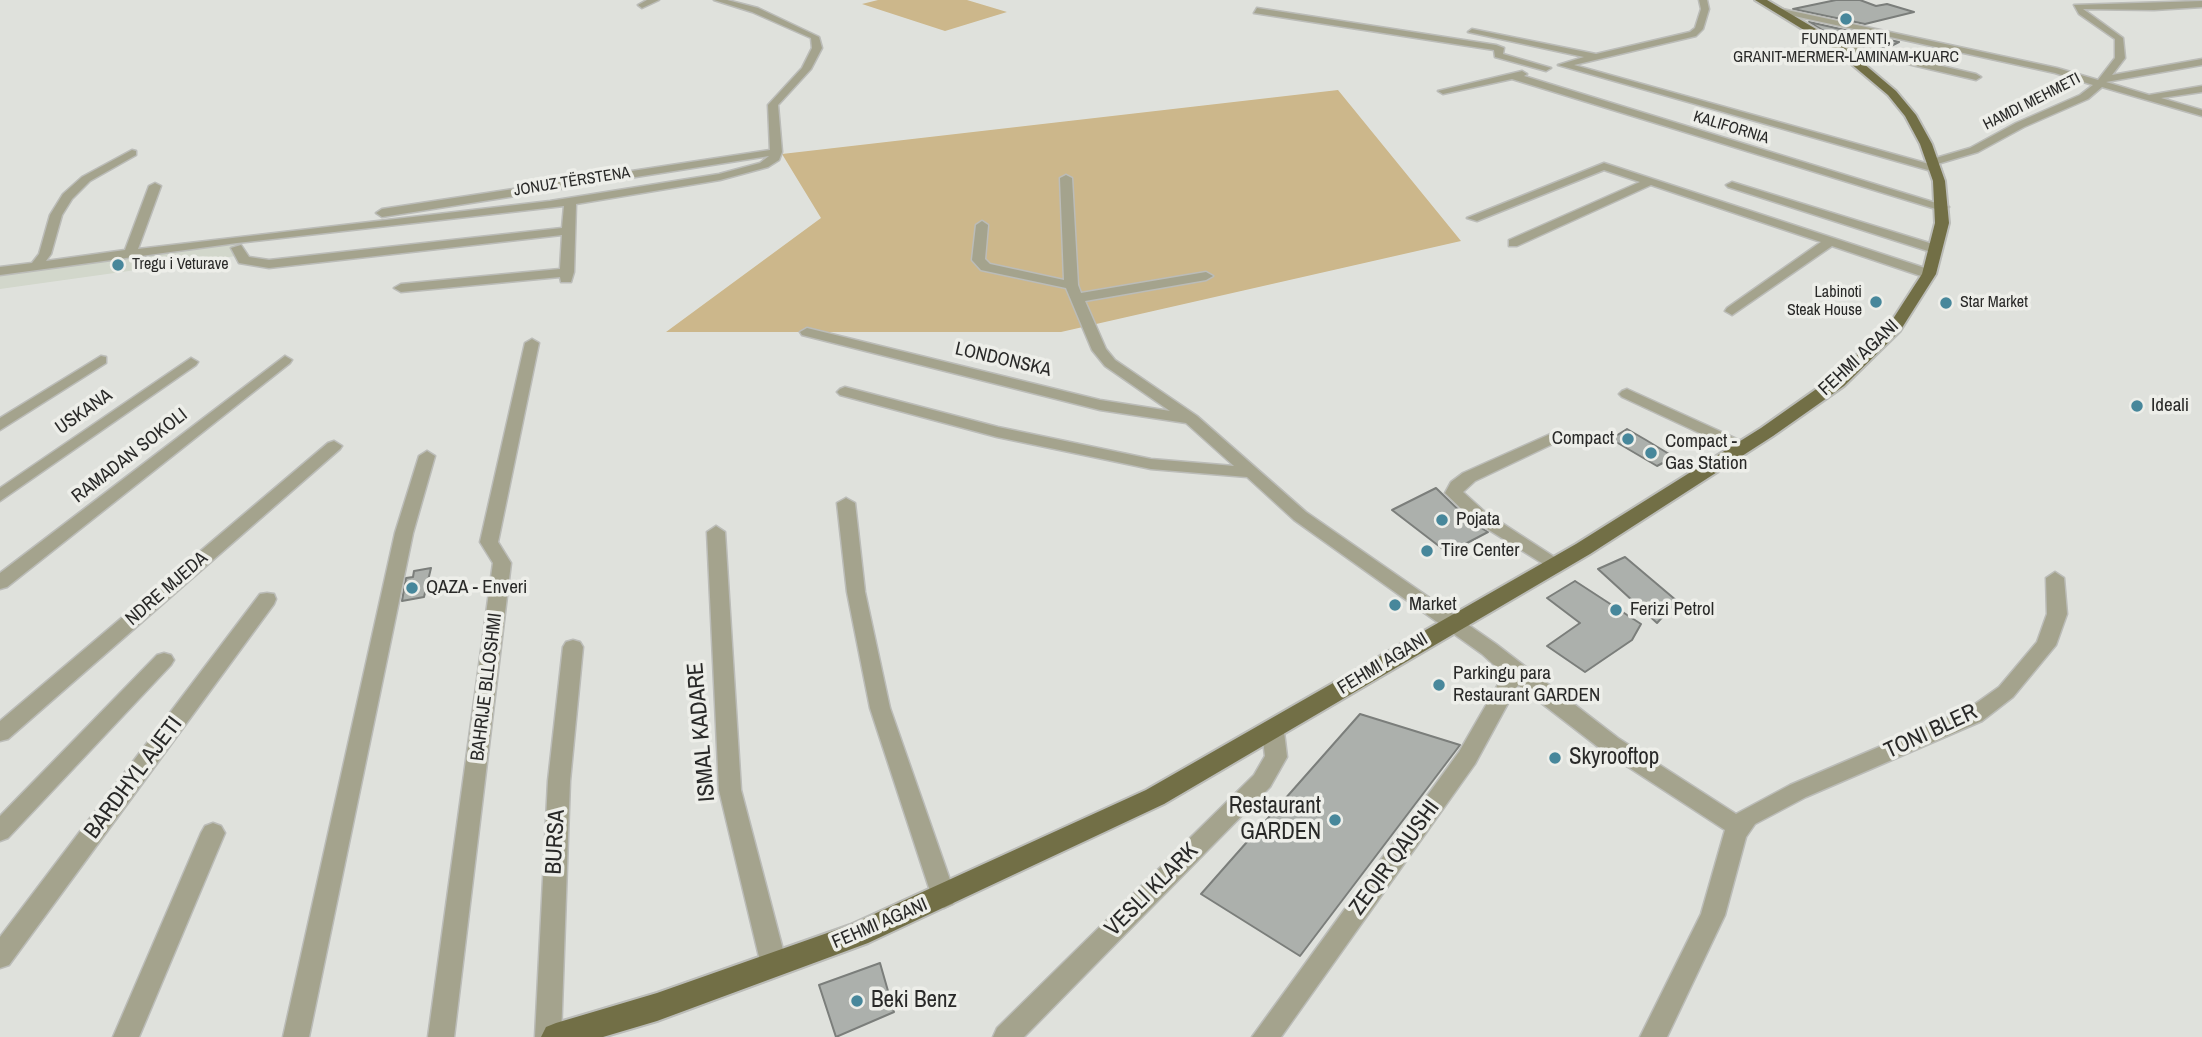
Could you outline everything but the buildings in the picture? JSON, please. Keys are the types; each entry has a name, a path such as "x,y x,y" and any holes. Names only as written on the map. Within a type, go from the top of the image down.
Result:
{"main road":[{"name":"FEHMI AGANI","path":"570,1035 858,934 944,897 1155,797 1273,732 1452,622 1583,549 1829,389 1895,328 1930,274 1942,207 1934,165 1910,115 1892,93 1834,44 1768,4"}],"street":[{"path":"642,5 655,0"},
{"path":"569,230 269,264 244,260 237,243 423,207 776,152 773,105 806,69 817,48 815,37 755,9 718,0"},
{"path":"1443,92 1693,34 1699,29 1705,9 1703,0"},
{"path":"1768,4 2102,81 2202,62"},
{"path":"2102,81 2120,58 2119,37 2077,7 2088,4 2202,4"},
{"path":"2128,5 2202,11"},
{"path":"1257,11 1434,37 1435,42 1546,68"},
{"path":"1302,11 1388,20"},
{"path":"1461,30 1540,43 1592,56"},
{"path":"1834,44 1976,77"},
{"path":"1563,65 1934,165"},
{"name":"KALIFORNIA","path":"1512,76 1942,207"},
{"name":"HAMDI MEHMETI","path":"1934,165 1974,150 2020,125 2084,97 2102,81 2202,113"},
{"name":"HAMDI MEHMETI","path":"2146,96 2202,89"},
{"name":"JONUZ TËRSTENA","path":"0,271 570,201 736,174 773,160 776,152"},
{"path":"36,266 45,254 56,215 67,197 86,179 132,153"},
{"path":"1473,218 1604,166 1930,274"},
{"path":"1066,178 1073,291 1100,350 1110,363 1191,419 1300,516 1452,622 1610,744 1740,828 1735,834 1713,915 1653,1037"},
{"path":"1513,243 1651,181"},
{"path":"1732,185 1936,249"},
{"path":"130,253 155,186"},
{"path":"415,221 427,192"},
{"path":"401,288 566,276 570,201"},
{"path":"982,225 978,260 986,267 1073,291 1206,276"},
{"path":"1732,311 1831,241"},
{"name":"LONDONSKA","path":"807,332 1086,401 1191,419"},
{"name":"BAHRIJE BLLOSHMI","path":"441,1037 502,563 489,542 532,343"},
{"path":"0,425 101,360"},
{"name":"RAMADAN SOKOLI","path":"0,583 285,360"},
{"name":"USKANA","path":"0,496 191,362"},
{"path":"845,392 997,432 1151,464 1253,473"},
{"path":"1627,394 1742,447"},
{"path":"1553,564 1479,516 1454,493 1457,486 1469,477 1557,436"},
{"name":"NDRE MJEDA","path":"0,733 334,446"},
{"path":"296,1037 404,533 427,456"},
{"path":"846,503 856,592 880,708 944,897"},
{"name":"ISMAL KADARE","path":"716,532 730,790 774,965"},
{"name":"TONI BLER","path":"1740,828 1747,817 1798,791 1975,715 2006,692 2046,645 2057,614 2055,578"},
{"name":"BARDHYL AJETI","path":"0,957 267,599"},
{"name":"BURSA","path":"548,1037 559,781 573,647"},
{"path":"0,831 164,660"},
{"name":"ZEQIR QAUSHI","path":"1265,1037 1467,758 1515,672"},
{"name":"VESLI KLARK","path":"1006,1037 1262,780 1276,757 1273,732"},
{"path":"126,1037 213,833"}],"shaded area":[{"path":"878,0 967,0 1007,12 945,31 862,4"},
{"path":"1338,90 1461,241 1061,332 666,332 821,218 782,154"},
{"name":"Tregu i Veturave","path":"238,242 236,256 0,289 0,275"}],"place":[{"name":"FUNDAMENTI, GRANIT-MERMER-LAMINAM-KUARC","path":"1846,19"},
{"name":"Tregu i Veturave","path":"118,265"},
{"name":"Labinoti Steak House","path":"1876,302"},
{"name":"Star Market","path":"1946,303"},
{"name":"Ideali","path":"2137,406"},
{"name":"Compact","path":"1628,439"},
{"name":"Compact - Gas Station","path":"1651,453"},
{"name":"Pojata","path":"1442,520"},
{"name":"Tire Center","path":"1427,551"},
{"name":"QAZA - Enveri","path":"412,588"},
{"name":"Market","path":"1395,605"},
{"name":"Ferizi Petrol","path":"1616,610"},
{"name":"Parkingu para Restaurant GARDEN","path":"1439,685"},
{"name":"Skyrooftop","path":"1555,758"},
{"name":"Restaurant GARDEN","path":"1335,820"},
{"name":"Beki Benz","path":"857,1001"}]}
